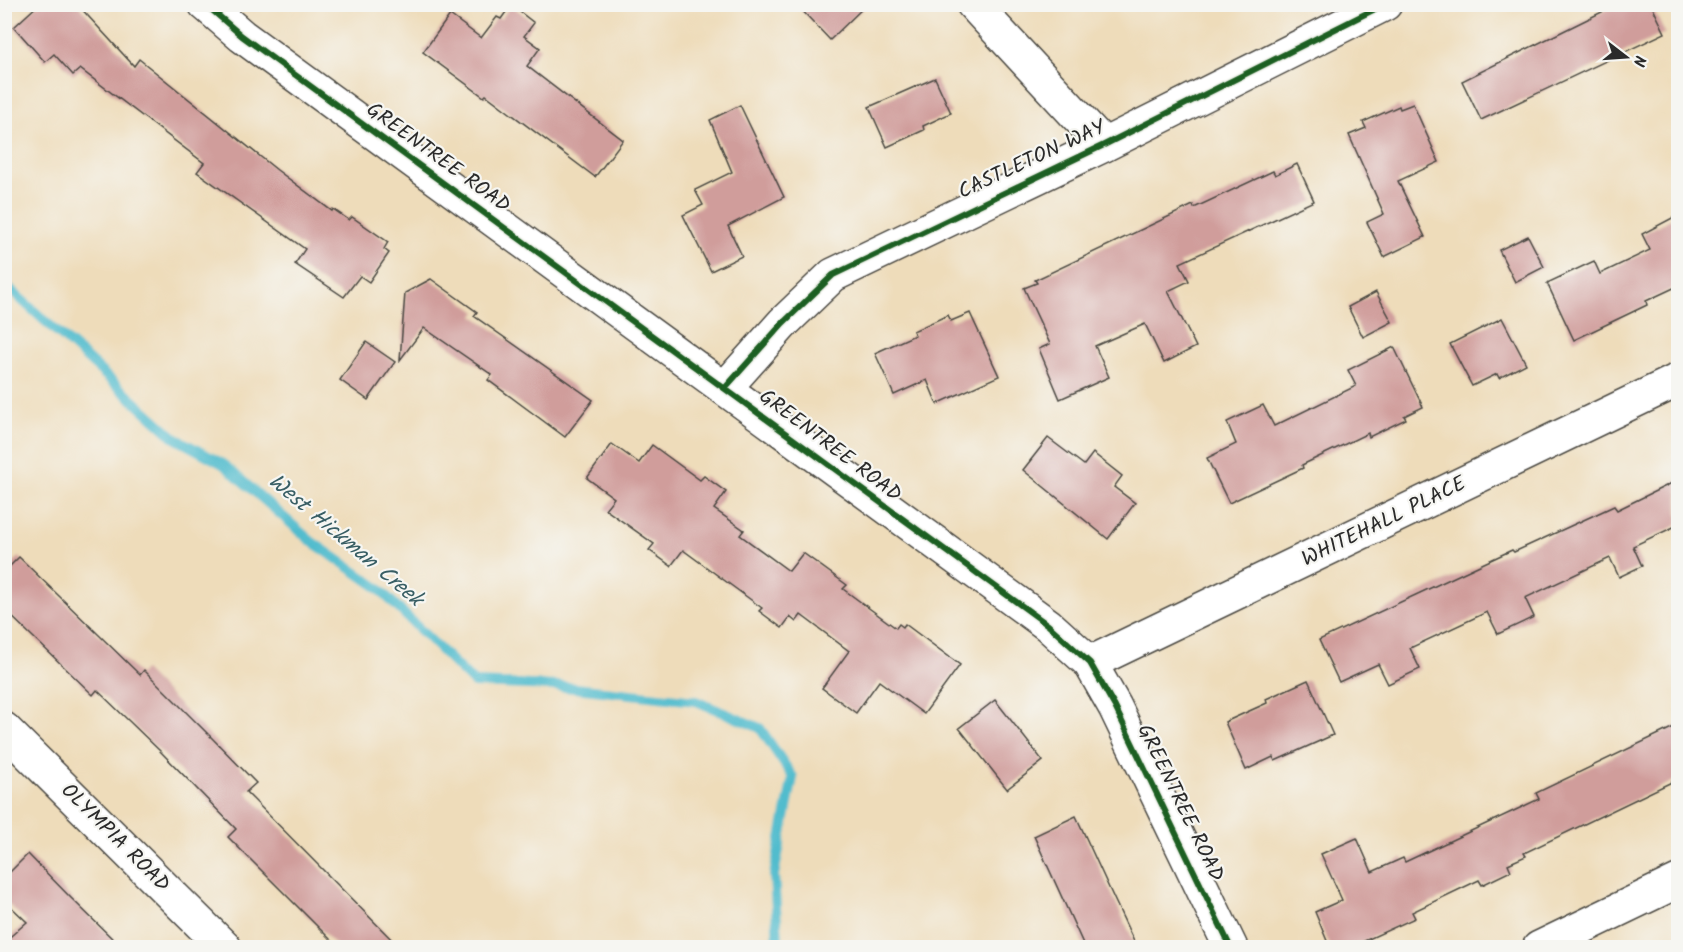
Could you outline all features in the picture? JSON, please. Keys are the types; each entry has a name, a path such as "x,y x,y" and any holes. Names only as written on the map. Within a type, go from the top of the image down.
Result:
{"street":[{"name":"GREENTREE ROAD","path":"205,4 242,36 1048,625 1090,663 1115,707 1231,948"},
{"path":"973,4 1104,145"},
{"name":"CASTLETON WAY","path":"725,388 783,323 833,275 1104,145 1385,4"},
{"name":"WHITEHALL PLACE","path":"1090,663 1678,380"},
{"name":"OLYMPIA ROAD","path":"4,729 225,948"},
{"path":"1539,948 1678,881"}],"building":[{"path":"39,4 77,4 134,66 139,59 277,170 332,211 333,209 349,220 352,217 388,242 384,249 389,253 369,282 360,276 344,297 295,264 305,249 197,172 204,163 80,69 73,75 54,54 45,62 14,27"},
{"path":"796,4 867,4 830,40"},
{"path":"1618,4 1651,4 1665,33 1481,120 1462,81"},
{"path":"511,5 534,23 524,36 540,48 527,66 623,140 595,177 486,95 484,97 423,52 450,15 481,38 497,17 501,19"},
{"path":"935,78 951,113 923,126 924,130 887,147 869,107"},
{"path":"1413,104 1439,162 1398,181 1425,237 1384,257 1367,222 1384,214 1349,135 1366,128 1363,122 1399,106 1400,109"},
{"path":"740,105 784,197 728,226 742,256 711,271 683,215 703,205 695,190 732,172 710,120"},
{"path":"1297,164 1314,201 1180,263 1189,281 1168,291 1196,347 1164,363 1145,324 1095,346 1109,377 1060,399 1039,349 1050,344 1024,288 1037,283 1035,280 1193,205 1194,208 1273,171 1275,175"},
{"path":"1678,215 1678,286 1646,301 1647,305 1574,340 1547,283 1594,261 1600,274 1650,250 1642,234"},
{"path":"1528,236 1544,267 1515,282 1499,250"},
{"path":"431,279 477,312 474,316 593,400 565,437 488,380 492,375 424,328 400,360 405,293"},
{"path":"1376,292 1392,322 1363,337 1348,307"},
{"path":"970,313 999,376 937,404 927,380 894,395 875,353 915,335 913,331 948,315 951,321"},
{"path":"1502,318 1526,364 1499,378 1497,374 1472,386 1450,344"},
{"path":"366,342 395,362 368,400 340,380"},
{"path":"1394,347 1423,407 1404,416 1406,419 1369,437 1368,433 1302,465 1303,468 1229,503 1207,458 1236,444 1227,422 1263,405 1274,426 1356,386 1348,370"},
{"path":"1048,438 1084,465 1093,453 1122,476 1114,487 1135,503 1108,539 1023,470"},
{"path":"612,444 639,463 652,445 700,480 704,476 726,492 714,509 744,530 740,535 789,571 803,553 847,585 843,589 896,628 899,624 903,627 905,624 960,665 924,714 879,681 856,713 822,688 849,651 801,615 796,622 790,617 782,628 759,611 762,608 683,550 671,566 649,550 654,544 605,509 614,498 587,478"},
{"path":"1678,480 1678,525 1633,546 1642,566 1619,577 1610,558 1525,598 1534,617 1498,634 1487,612 1410,648 1420,669 1388,684 1378,664 1339,682 1319,640 1512,550 1514,552 1614,506 1617,510"},
{"path":"19,557 140,675 144,670 256,783 246,792 400,948 339,948 228,837 236,829 160,751 97,690 93,695 4,609 4,572"},
{"path":"1308,680 1333,735 1275,761 1273,757 1246,770 1225,722 1267,703 1266,699"},
{"path":"995,700 1043,761 1007,789 959,728"},
{"path":"1678,725 1678,779 1524,853 1526,856 1508,864 1511,871 1482,885 1479,880 1412,912 1415,918 1349,948 1330,948 1315,912 1342,900 1321,854 1357,838 1372,872 1403,858 1405,862 1539,799 1536,793"},
{"path":"1076,816 1137,948 1085,948 1034,836"},
{"path":"28,854 122,948 4,948 4,942 27,922 4,900 4,878"}],"waterway":[{"name":"West Hickman Creek","path":"4,284 175,438 223,464 311,541 377,587 474,683 556,686 696,701 760,728 793,777 774,875 778,941 784,948"}],"cycle path":[{"path":"205,4 242,36 1048,625 1090,663 1115,707 1231,948"},
{"path":"725,388 783,323 833,275 1104,145 1385,4"}]}
